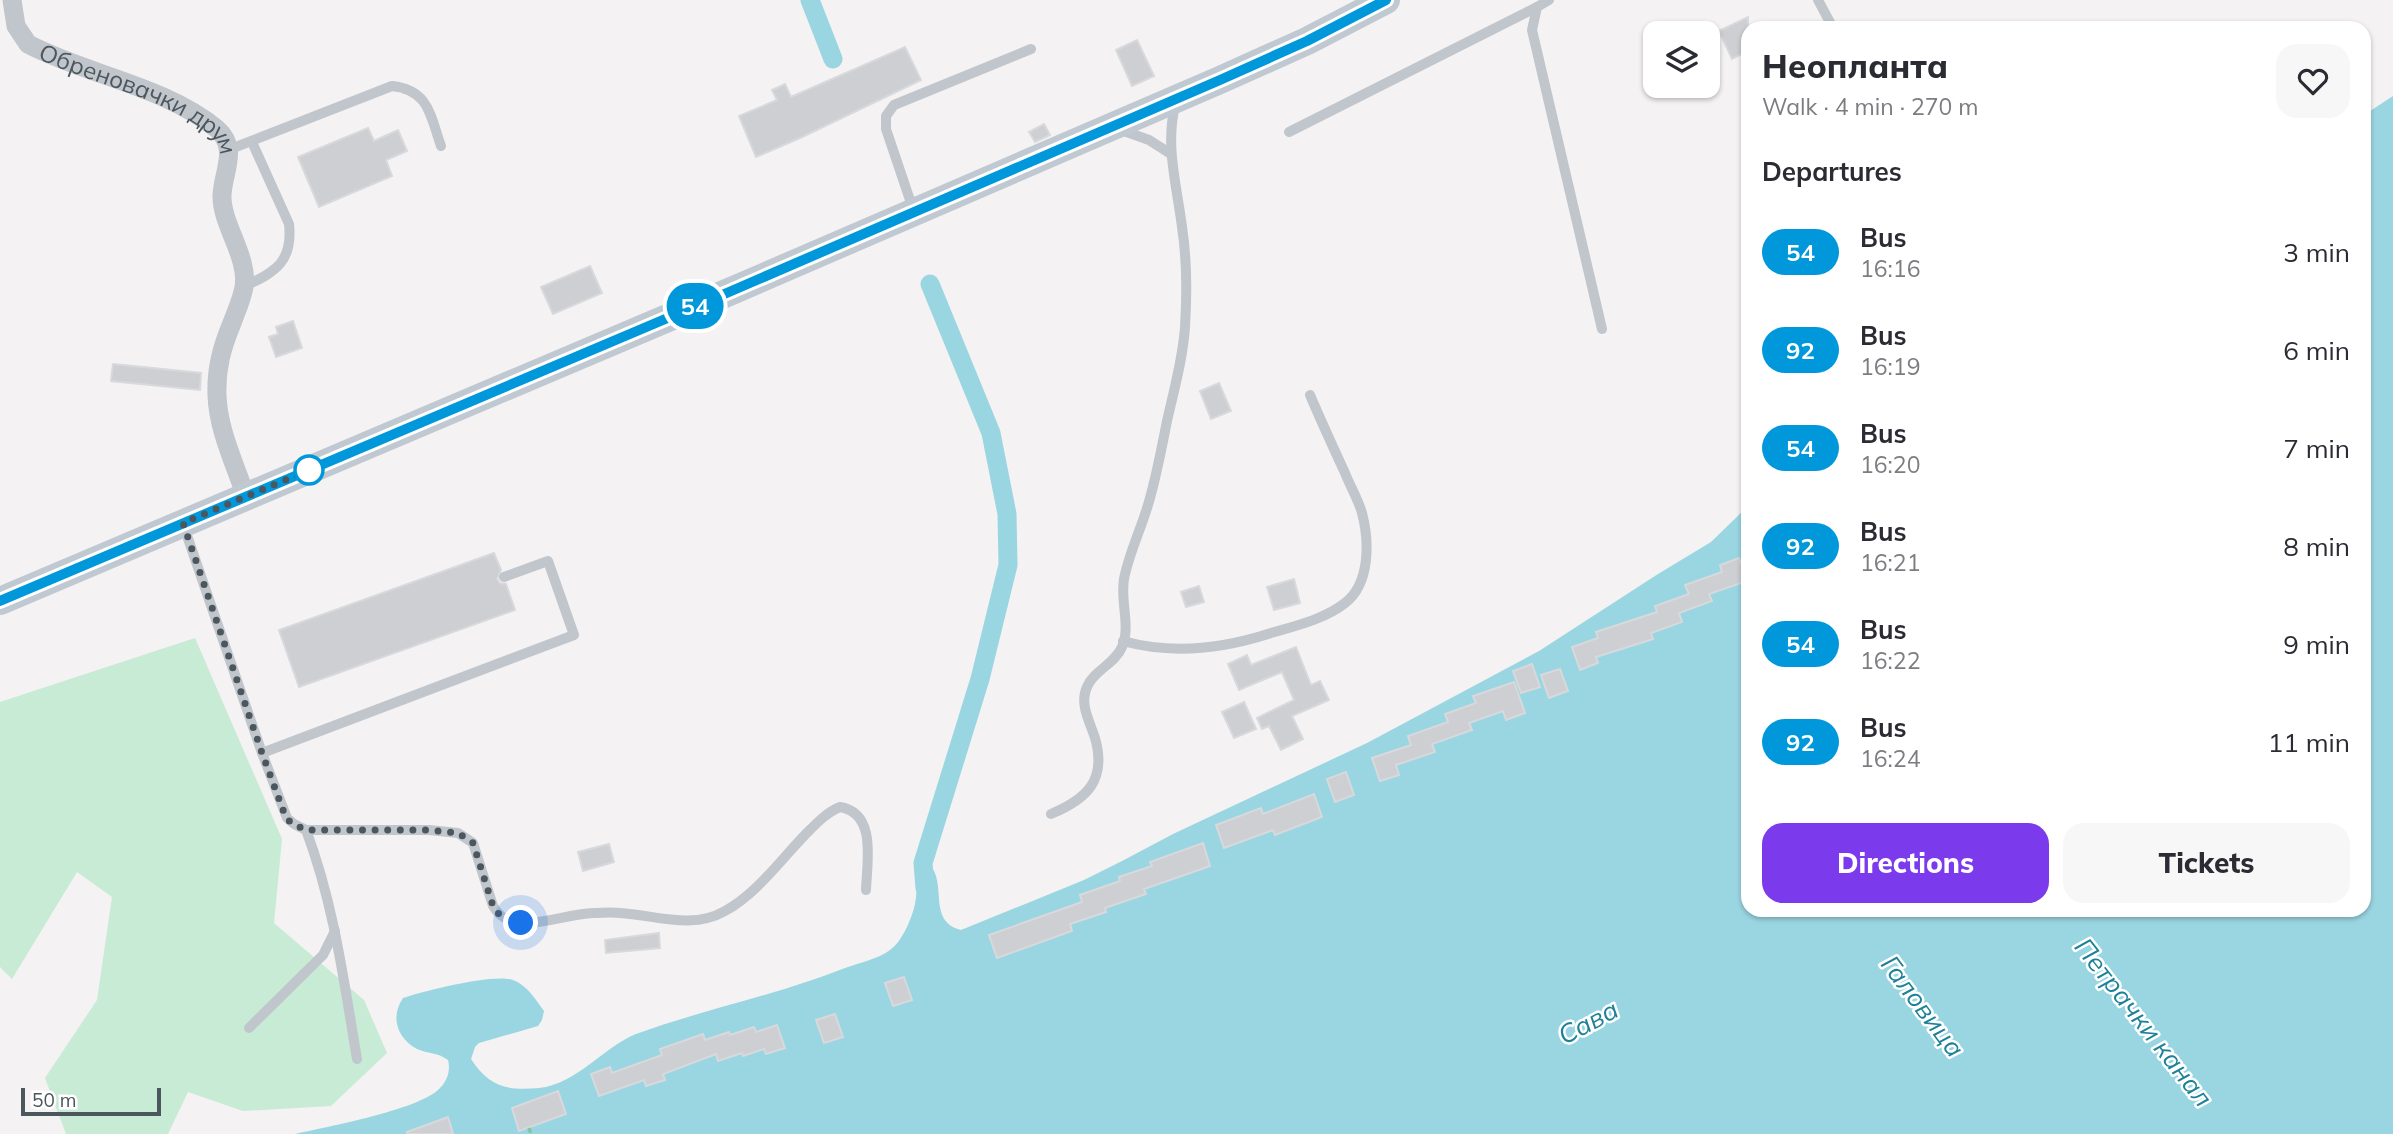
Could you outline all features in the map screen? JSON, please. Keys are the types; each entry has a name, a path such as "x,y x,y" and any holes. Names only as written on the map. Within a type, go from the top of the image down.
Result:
{"street":[{"name":"Обреновачки друм","path":"12,0 16,26 28,44 172,102 220,132 228,150 222,200 241,261 244,286 216,373 220,418 246,497"},
{"path":"0,601 1113,127 1307,41 1368,4"}],"lane":[{"path":"1289,132 1549,0"},
{"path":"1818,0 1829,21"},
{"path":"1536,8 1532,30 1602,330"},
{"path":"914,213 886,129 886,116 894,105 1031,49"},
{"path":"228,150 391,86 417,93 425,102 441,146"},
{"path":"1051,814 1084,797 1094,782 1098,762 1096,740 1084,702 1087,687 1122,648 1125,633 1124,581 1150,498 1175,389 1185,328 1186,276 1183,230 1171,153 1170,128 1176,99"},
{"path":"1113,127 1149,140 1171,153"},
{"path":"244,286 265,276 286,258 290,234 289,224 252,142"},
{"path":"1123,641 1140,646 1177,649 1230,645 1324,615 1345,603 1355,593 1362,579 1366,560 1362,511 1310,395"},
{"path":"183,523 262,753 286,818 293,824 306,830 429,830 458,833 473,843 493,906 499,915 508,920 521,923 588,913 619,912 682,921 709,918 725,912 746,897 810,830 826,815 840,807 853,810 864,825 867,839 866,890"},
{"path":"262,753 574,635 548,561 504,577"},
{"path":"306,830 318,861 335,931 357,1059"},
{"path":"248,1028 323,955 335,931"}],"path":[{"path":"529,1128 531,1134"}],"green space":[{"path":"195,638 282,839 274,923 364,1000 387,1053 331,1106 243,1111 188,1092 168,1134 66,1134 45,1078 97,1000 112,897 77,872 12,979 0,967 0,702"}],"water":[{"path":"2393,96 2393,1134 295,1134 392,1111 428,1097 442,1086 449,1072 448,1060 417,1049 400,1033 396,1020 403,998 476,981 504,978 518,982 531,993 544,1011 542,1020 538,1026 479,1043 471,1059 485,1076 509,1088 528,1089 553,1085 577,1073 636,1034 793,986 885,953 899,941 909,923 923,863 928,863 934,871 944,918 950,925 961,930 1084,880 1173,834 1367,743 1539,651 1711,542 1741,513 1741,917 2371,917 2371,110"}],"building":[{"path":"1748,17 1748,21 1741,21 1741,54 1732,59 1720,31"},
{"path":"1137,40 1154,76 1132,86 1116,50"},
{"path":"905,47 921,80 756,157 739,116 777,100 772,90 785,84 791,97"},
{"path":"1044,124 1050,135 1035,142 1029,132"},
{"path":"368,128 374,141 398,130 407,151 386,160 392,176 319,207 298,157"},
{"path":"590,266 602,293 553,314 541,287"},
{"path":"293,321 302,348 276,357 269,337 278,334 276,327"},
{"path":"113,364 201,373 200,390 111,381"},
{"path":"1219,383 1231,411 1211,419 1200,391"},
{"path":"494,553 501,570 497,579 506,584 515,610 299,687 279,630"},
{"path":"1739,558 1741,583 1709,594 1712,601 1679,613 1682,622 1651,633 1653,639 1596,657 1598,663 1580,670 1572,647 1598,638 1596,632 1657,612 1655,606 1689,594 1685,585 1722,572 1720,565"},
{"path":"1294,579 1300,603 1274,610 1267,587"},
{"path":"1199,586 1204,602 1186,607 1181,592"},
{"path":"1296,647 1311,685 1320,681 1329,700 1292,716 1303,739 1281,750 1269,726 1262,729 1257,718 1294,700 1282,672 1239,690 1228,664 1247,655 1251,665"},
{"path":"1532,664 1540,687 1521,693 1513,671"},
{"path":"1560,669 1568,691 1549,698 1541,675"},
{"path":"1514,682 1525,713 1506,720 1503,711 1469,723 1472,730 1432,744 1435,752 1396,765 1399,775 1380,781 1372,758 1411,745 1408,736 1448,722 1445,714 1476,703 1473,696"},
{"path":"1244,702 1256,729 1234,738 1222,712"},
{"path":"1346,772 1354,795 1335,802 1327,779"},
{"path":"1314,794 1322,817 1275,835 1273,830 1224,848 1216,825 1261,808 1263,814"},
{"path":"1203,843 1210,866 1144,889 1146,894 1070,924 1072,931 997,958 989,935 1082,902 1080,895 1120,881 1119,877 1152,866 1150,862"},
{"path":"609,844 614,862 583,871 578,852"},
{"path":"659,933 660,948 606,953 605,940"},
{"path":"904,977 912,1000 893,1006 885,983"},
{"path":"835,1014 843,1037 824,1043 816,1020"},
{"path":"777,1025 785,1048 766,1054 764,1049 743,1056 742,1053 718,1061 716,1054 663,1074 665,1080 646,1086 644,1080 599,1096 591,1074 610,1067 612,1073 662,1055 660,1049 703,1034 705,1040 729,1032 730,1035 754,1027 756,1032"},
{"path":"558,1091 566,1114 519,1131 512,1108"},
{"path":"448,1117 453,1134 407,1134 407,1132"}],"waterway":[{"path":"810,0 833,59"},
{"path":"925,888 923,863 980,679 1008,565 1007,514 991,433 930,284"}],"bus line":[{"name":"54","path":"0,601 939,202 1307,41 1386,0"}],"route":[{"path":"309,470 183,523 286,818 306,830 429,830 458,833 473,843 493,906 499,915 521,923"}],"water label":[{"name":"Галовица","path":"1923,1006"},
{"name":"Сава","path":"1588,1022"},
{"name":"Петрачки канал","path":"2144,1022"}]}
